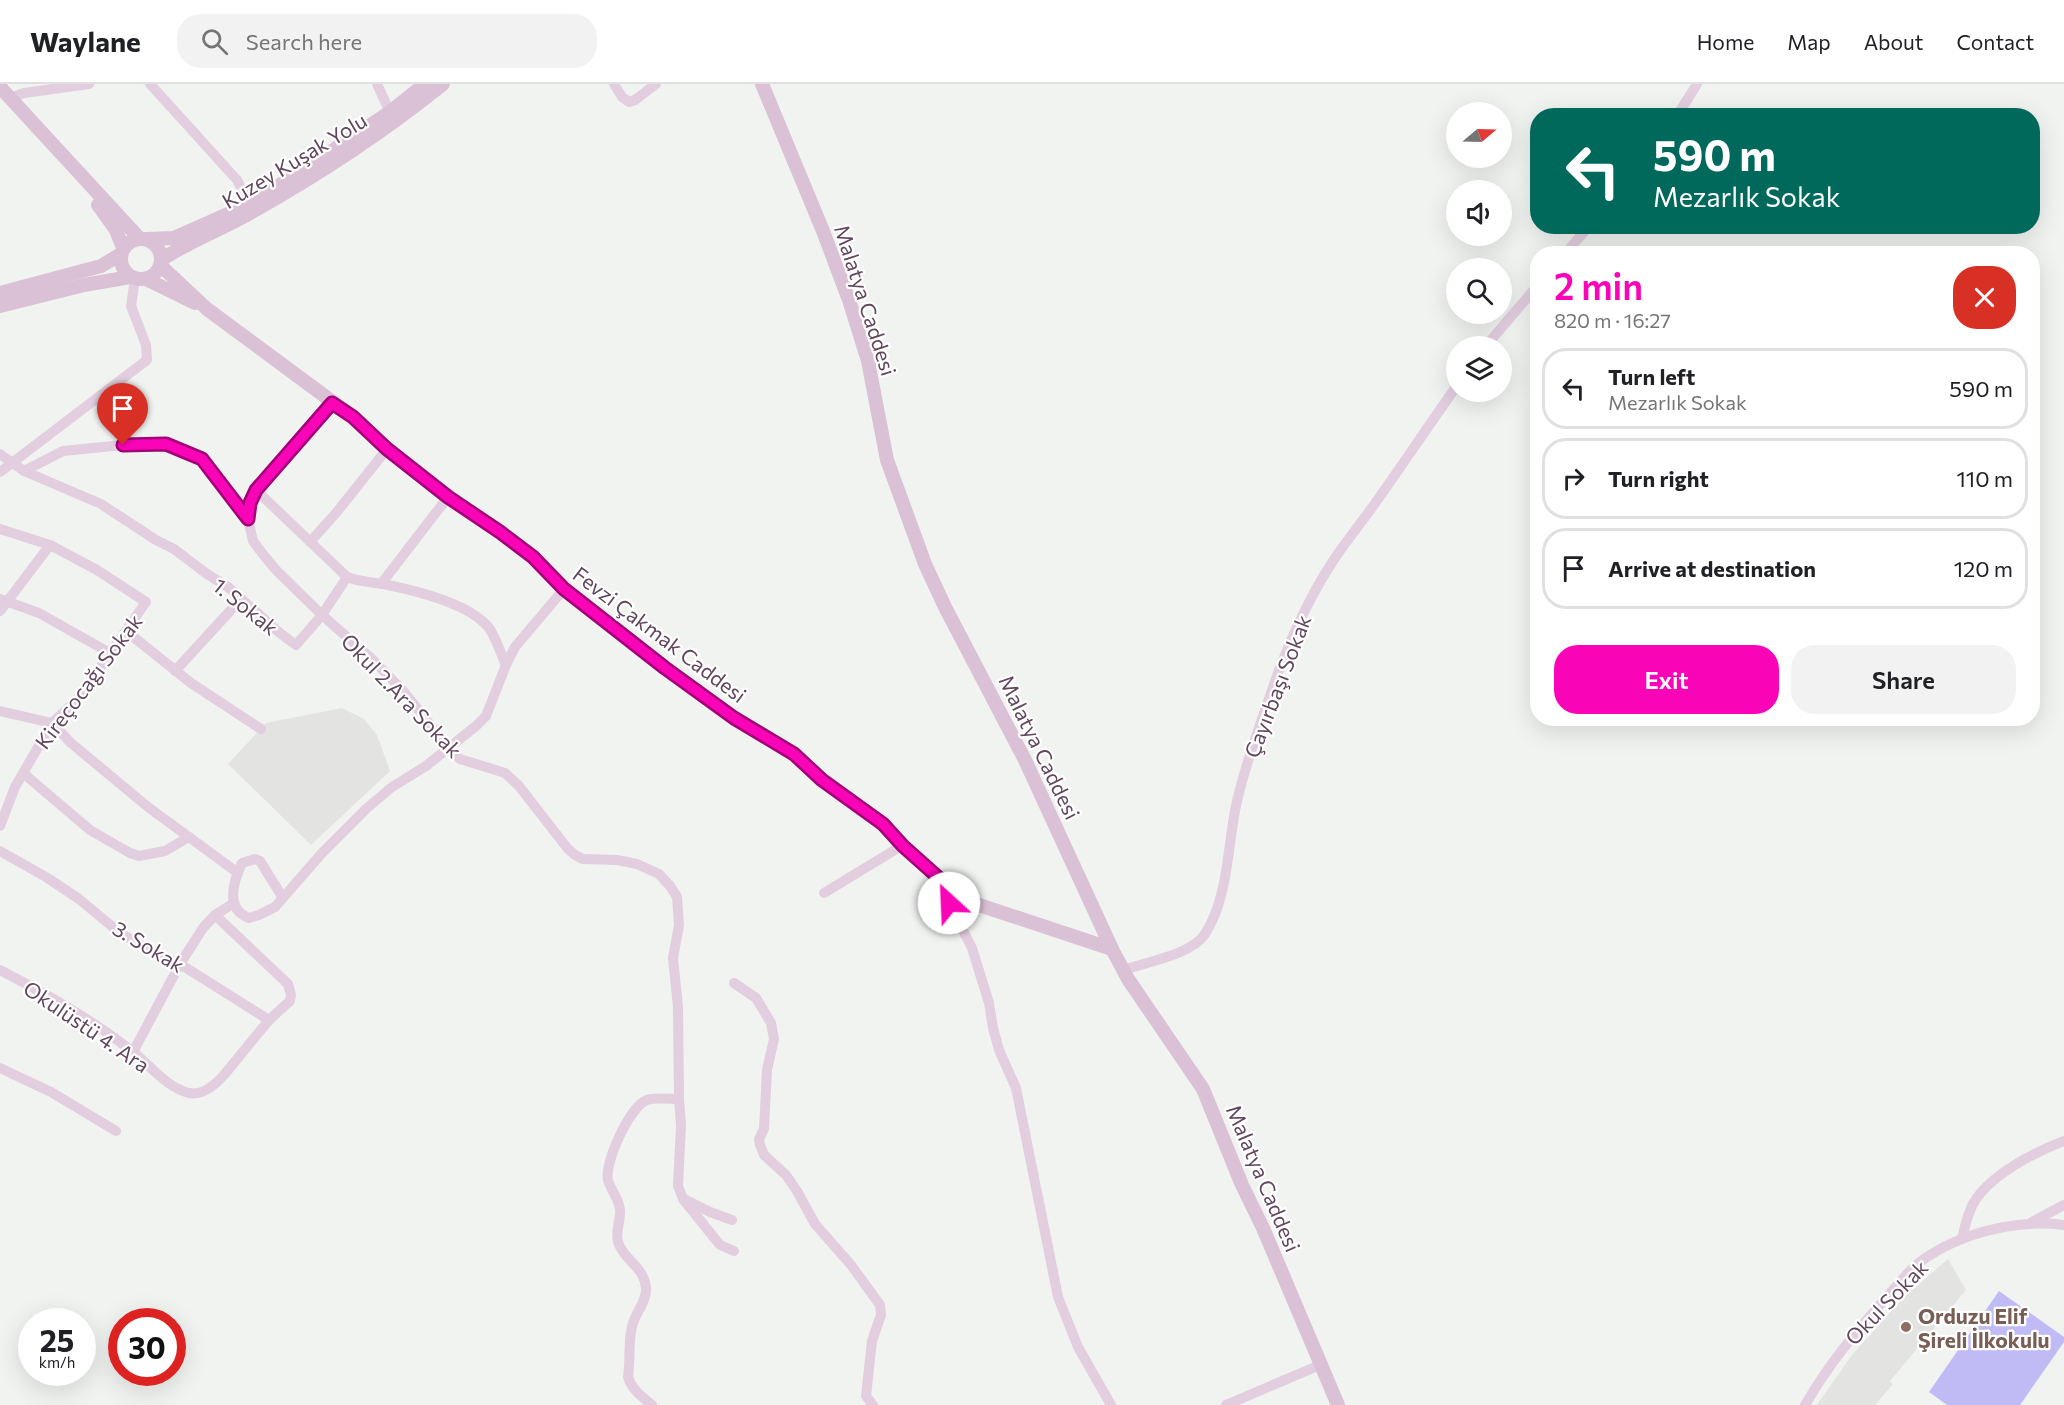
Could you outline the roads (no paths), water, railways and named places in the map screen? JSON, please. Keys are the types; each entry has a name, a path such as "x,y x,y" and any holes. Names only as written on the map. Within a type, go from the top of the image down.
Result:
{"street":[{"path":"5,99 24,93 89,84"},
{"path":"150,84 237,180 249,203"},
{"path":"377,84 392,117"},
{"name":"Kuzey Kuşak Yolu","path":"161,262 179,248 240,219 310,179 392,117 425,84"},
{"name":"Kuzey Kuşak Yolu","path":"143,239 174,238 249,203 443,84"},
{"path":"614,84 622,97 629,102 656,84"},
{"name":"Malatya Caddesi","path":"762,84 849,300 868,361 887,460 925,564 1025,760 1123,970 1203,1089 1242,1185 1263,1228 1338,1405"},
{"path":"1682,108 1697,84"},
{"path":"0,87 5,99 104,212 116,230 122,251 120,263 124,271 207,309"},
{"path":"5,99 143,239 157,247 161,262 207,309"},
{"path":"1572,246 1582,234"},
{"path":"0,293 101,266 122,251 128,243 143,239"},
{"path":"0,306 84,285 155,274 161,262"},
{"path":"0,472 147,360 146,345 131,306 137,278"},
{"path":"1495,336 1530,294"},
{"name":"Fevzi Çakmak Caddesi","path":"207,309 353,417 387,449 448,497 533,557 564,589 699,693 794,754 822,780 883,824 940,879 976,904 1112,949"},
{"name":"Çayırbaşı Sokak","path":"1123,970 1182,951 1197,944 1206,932 1226,874 1232,825 1252,749 1294,633 1332,563 1446,401"},
{"path":"248,519 250,503 256,490 332,403"},
{"name":"Okul 2.Ara Sokak","path":"24,471 63,452 123,445 166,444 202,459 248,519 254,541 276,570 373,660 405,693 447,747 460,759 505,773 524,792 574,855 583,859 617,860 637,864 659,874 670,886 677,897 679,918 673,958 678,1007 681,1125 678,1186 683,1198"},
{"path":"310,542 387,449"},
{"name":"1. Sokak","path":"0,454 24,471 101,504 174,549 196,567 228,587 296,645 322,615"},
{"path":"256,490 347,577 445,600 475,616 491,631 506,665"},
{"path":"381,584 448,497"},
{"path":"0,529 50,545 3,599 0,611"},
{"name":"Kireçocağı Sokak","path":"0,826 15,787 52,723 79,698 146,602 97,570 50,545"},
{"path":"322,615 347,577"},
{"path":"283,898 260,861 255,859 242,863 233,887 234,903 240,913 249,918 270,910 283,898 322,853 367,808 392,787 426,766 486,716 515,647 564,589"},
{"path":"3,599 39,612 110,653"},
{"path":"175,671 241,599"},
{"path":"126,631 175,671 261,729"},
{"path":"0,711 52,723 71,743 148,807 238,873"},
{"path":"23,773 90,830 130,853 139,856 165,851 189,837"},
{"path":"824,893 903,845"},
{"name":"3. Sokak","path":"0,851 80,899 120,933 180,964 269,1020"},
{"path":"940,879 949,903 972,948 989,1003 999,1050 1016,1088 1058,1297 1078,1347 1111,1405"},
{"path":"133,1052 180,964 215,915 234,903"},
{"path":"215,915 288,984 290,1001 269,1020"},
{"name":"Okulüstü 4. Ara","path":"0,970 68,1008 133,1052 167,1082 189,1093 205,1091 216,1084 269,1020"},
{"path":"734,983 756,999 771,1023 774,1039 767,1070 764,1129 759,1139 764,1155 786,1175 815,1224 851,1265 880,1305 881,1315 872,1341 866,1396 873,1405"},
{"path":"0,1068 51,1092 116,1131"},
{"path":"652,1405 638,1394 628,1377 632,1327 646,1292 643,1275 622,1250 618,1241 616,1232 620,1212 619,1202 608,1180 608,1167 615,1144 638,1106 649,1099 679,1100"},
{"path":"1962,1239 1967,1217 1974,1201 1986,1188 2002,1174 2023,1161 2064,1141"},
{"path":"683,1198 732,1220"},
{"path":"683,1198 720,1245 734,1251"},
{"path":"2029,1224 2064,1205"},
{"name":"Okul Sokak","path":"1805,1405 1847,1341 1919,1263 1962,1239 2005,1227 2029,1224 2064,1226"},
{"path":"1226,1405 1320,1365"}],"place":[{"name":"Orduzu Elif Şireli İlkokulu","path":"1906,1327"}]}
